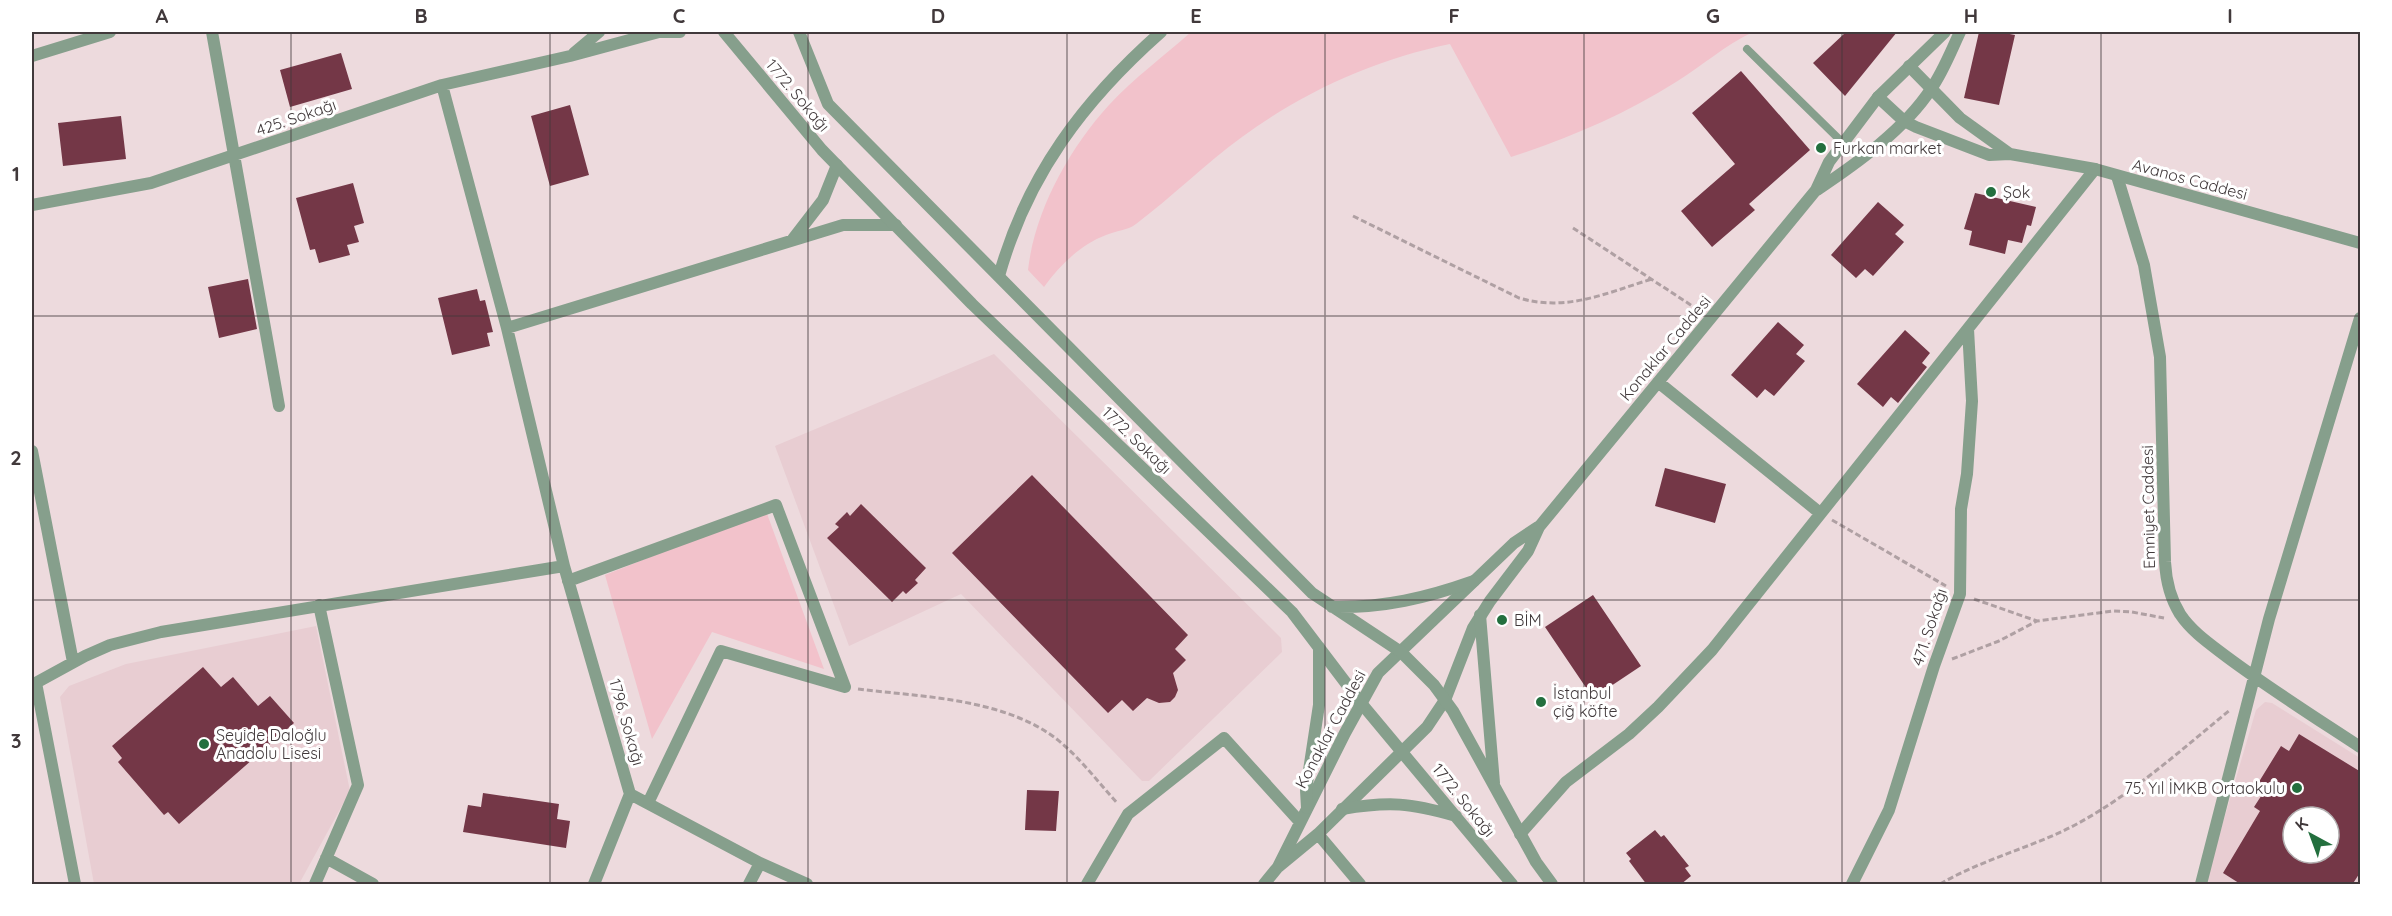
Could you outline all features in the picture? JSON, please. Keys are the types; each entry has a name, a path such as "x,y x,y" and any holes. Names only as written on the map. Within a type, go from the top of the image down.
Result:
{"street":[{"path":"32,56 110,32"},
{"path":"212,32 279,406"},
{"name":"425. Sokağı","path":"570,56 599,32"},
{"name":"425. Sokağı","path":"32,205 152,183 442,85 570,56 659,32 680,32"},
{"name":"1772. Sokağı","path":"724,32 837,165 972,304 1292,612 1361,703 1512,885"},
{"name":"1772. Sokağı","path":"799,32 828,104 1312,593 1401,652 1420,670 1446,700 1520,834 1552,885"},
{"path":"999,276 1008,241 1029,197 1061,140 1100,90 1161,32"},
{"name":"Konaklar Caddesi","path":"1278,867 1318,834 1427,727 1446,700 1467,641 1480,615 1528,551 1539,527 1816,190 1828,162 1878,97 1945,32"},
{"name":"Konaklar Caddesi","path":"1816,190 1844,172 1904,121 1932,88 1960,32"},
{"name":"Avanos Caddesi","path":"1909,66 1966,123 2010,154"},
{"name":"1796. Sokağı","path":"442,85 507,328 564,566 630,794"},
{"name":"Avanos Caddesi","path":"1878,97 1904,121 1929,134 1989,154 2010,154 2095,170 2361,243"},
{"path":"793,239 823,200 837,165"},
{"path":"1520,834 1566,782 1629,734 1685,679 1724,634 2095,170"},
{"name":"Emniyet Caddesi","path":"2117,176 2142,255 2156,326 2160,357 2166,575 2173,601 2187,624 2197,634 2254,678 2361,747"},
{"path":"507,328 843,225 896,225"},
{"path":"2201,885 2254,678 2296,528 2361,318"},
{"name":"471. Sokağı","path":"1852,885 1889,810 1934,666 1960,594 1961,509 1969,456 1972,401 1968,329"},
{"path":"1659,382 1820,513"},
{"path":"32,451 35,489 73,662"},
{"path":"568,581 776,505 844,687"},
{"name":"Konaklar Caddesi","path":"1264,885 1278,867 1378,673 1514,543 1539,527"},
{"path":"75,885 34,684 110,645 161,632 564,566"},
{"path":"1332,607 1367,608 1398,603 1474,581"},
{"path":"315,885 358,784 319,605"},
{"path":"1480,615 1495,790"},
{"path":"1307,808 1306,790 1319,705 1319,647"},
{"path":"648,803 721,651 844,687"},
{"path":"1087,885 1128,814 1224,738 1300,822"},
{"path":"594,885 630,794 760,863 807,885"},
{"path":"1342,809 1395,803 1419,805 1457,816"},
{"path":"1318,834 1360,885"},
{"path":"326,858 373,885"},
{"path":"749,885 760,863"}],"lane":[{"path":"1747,49 1842,142"}],"path":[{"path":"1353,216 1534,303 1573,303 1652,279"},
{"path":"1574,228 1710,319"},
{"path":"1820,513 1960,594 2037,621"},
{"path":"1934,666 1999,642 2037,621 2094,612 2122,612 2151,615 2187,624"},
{"path":"844,687 962,703 1028,722 1053,736 1078,758 1128,814"},
{"path":"1940,885 1971,868 2044,839 2097,813 2142,781 2250,694"}],"shaded area":[{"path":"1191,32 1753,32 1636,105 1575,134 1511,157 1450,44 1422,50 1368,68 1315,92 1265,121 1228,147 1136,224 1097,239 1079,250 1044,287 1028,270 1032,247 1046,203 1068,161 1080,141 1109,105"},
{"path":"994,354 1281,638 1282,652 1149,781 1142,781 961,594 849,646 775,446"},
{"path":"766,511 824,669 712,632 652,739 605,575"},
{"name":"Seyide Daloğlu Anadolu Lisesi","path":"316,626 350,791 299,884 94,884 60,697 69,686 126,664"},
{"name":"75. Yıl İMKB Ortaokulu","path":"2265,702 2272,703 2360,758 2360,884 2205,884 2256,710"}],"building":[{"path":"1846,32 1897,32 1845,96 1813,63"},
{"path":"1979,32 2015,35 1999,105 1964,98"},
{"path":"341,53 352,89 290,107 280,70"},
{"path":"1741,71 1810,150 1749,204 1755,210 1712,247 1681,211 1735,164 1692,113"},
{"path":"570,105 589,175 550,186 531,116"},
{"path":"121,116 126,159 63,166 58,123"},
{"path":"353,183 364,223 354,226 359,242 347,245 350,255 319,263 315,249 310,250 296,198"},
{"path":"1975,193 2036,207 2031,226 2027,225 2022,243 2008,240 2005,254 1969,245 1972,231 1964,229"},
{"path":"1878,202 1904,225 1895,234 1904,242 1873,276 1865,269 1856,278 1831,255"},
{"path":"248,279 257,329 219,338 208,287"},
{"path":"477,289 480,301 485,300 493,332 487,333 490,346 452,355 438,298"},
{"path":"1778,322 1804,345 1796,354 1805,361 1774,396 1765,389 1757,398 1731,375"},
{"path":"1905,330 1930,353 1922,363 1927,367 1898,403 1891,397 1883,407 1857,384"},
{"path":"1665,468 1726,484 1715,523 1655,506"},
{"path":"1032,475 1188,635 1175,649 1186,660 1173,673 1178,690 1170,702 1159,703 1147,698 1133,711 1122,700 1108,713 952,553"},
{"path":"861,504 926,568 915,580 918,583 906,594 903,591 892,602 827,538 839,527 835,524 847,512 850,516"},
{"path":"1593,595 1641,666 1593,698 1545,627"},
{"path":"203,667 221,687 233,677 258,706 270,696 294,723 179,824 168,812 164,815 118,762 122,758 112,746"},
{"path":"2299,734 2361,772 2361,871 2352,885 2242,885 2223,873 2260,811 2254,807 2265,790 2257,785 2281,746 2289,751"},
{"path":"1027,790 1059,791 1056,831 1025,830"},
{"path":"483,793 559,804 557,819 570,821 566,848 463,832 468,805 481,807"},
{"path":"1655,830 1661,837 1664,835 1689,866 1685,868 1691,876 1680,885 1647,885 1629,861 1631,859 1626,853"}],"place":[{"name":"Furkan market","path":"1821,148"},
{"name":"Şok","path":"1991,192"},
{"name":"BİM","path":"1502,620"},
{"name":"İstanbul çiğ köfte","path":"1541,702"},
{"name":"Seyide Daloğlu Anadolu Lisesi","path":"204,744"},
{"name":"75. Yıl İMKB Ortaokulu","path":"2297,788"}]}
